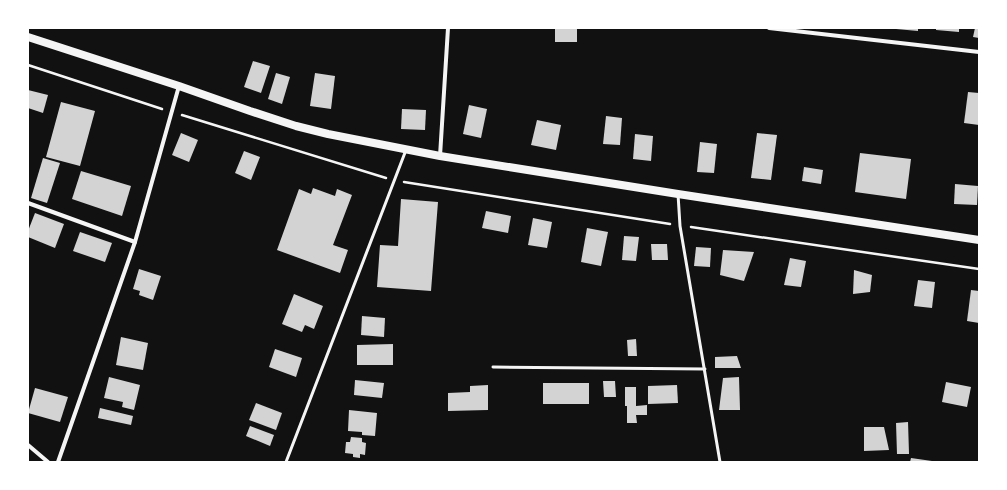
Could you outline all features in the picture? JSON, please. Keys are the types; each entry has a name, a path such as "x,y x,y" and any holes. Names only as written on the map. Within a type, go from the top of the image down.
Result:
{"main road":[{"path":"28,37 296,126 328,134 440,156 979,240"}],"street":[{"path":"440,156 448,28"},
{"path":"769,28 979,52"},
{"path":"58,462 135,242 179,86"},
{"path":"28,203 135,242"},
{"path":"28,445 48,462"}],"lane":[{"path":"286,462 407,149"},
{"path":"678,194 680,226 720,462"},
{"path":"493,367 705,369"}],"path":[{"path":"28,65 172,112 395,181 680,226 979,269"}],"building":[{"path":"555,28 577,28 577,42 555,42"},
{"path":"918,28 918,31 896,29"},
{"path":"936,28 959,28 959,32 936,30"},
{"path":"975,28 979,28 979,38 973,37"},
{"path":"253,61 270,66 261,93 244,87"},
{"path":"276,73 290,77 282,104 268,99"},
{"path":"315,73 335,76 331,109 310,106"},
{"path":"28,90 48,95 43,113 28,108"},
{"path":"968,92 979,93 979,125 964,123"},
{"path":"61,102 95,111 80,166 46,157"},
{"path":"469,105 487,109 481,138 463,134"},
{"path":"402,109 426,110 425,130 401,129"},
{"path":"606,116 622,118 620,145 603,144"},
{"path":"537,120 561,125 556,150 531,145"},
{"path":"181,133 198,140 189,162 172,155"},
{"path":"757,133 777,135 771,180 751,178"},
{"path":"635,134 653,136 651,161 633,159"},
{"path":"700,142 717,144 714,173 697,172"},
{"path":"244,151 260,157 251,180 235,173"},
{"path":"860,153 911,159 906,199 855,192"},
{"path":"43,158 60,163 47,203 31,198"},
{"path":"804,167 823,170 821,184 802,181"},
{"path":"81,171 131,186 122,216 72,199"},
{"path":"955,184 978,186 977,205 954,204"},
{"path":"313,188 335,196 337,189 352,195 333,245 348,250 340,273 277,250 299,189 311,194"},
{"path":"401,199 438,202 431,291 377,287 380,245 398,246"},
{"path":"486,211 511,216 508,233 482,228"},
{"path":"35,213 64,224 55,248 28,237 28,231"},
{"path":"533,218 552,222 547,248 528,245"},
{"path":"587,228 608,232 601,266 581,262"},
{"path":"80,232 112,243 105,262 73,251"},
{"path":"624,236 639,237 636,261 622,260"},
{"path":"651,244 667,244 668,260 652,260"},
{"path":"696,247 711,248 710,267 694,266"},
{"path":"723,250 754,252 744,281 720,275"},
{"path":"790,258 806,261 801,287 784,285"},
{"path":"139,269 161,276 153,300 139,295 140,291 133,289"},
{"path":"854,270 872,275 870,292 853,294"},
{"path":"918,280 935,282 932,308 914,306"},
{"path":"971,290 979,291 979,323 967,321"},
{"path":"294,294 323,306 314,329 305,325 302,332 282,324"},
{"path":"362,316 385,318 384,337 361,335"},
{"path":"121,337 148,343 143,370 116,365"},
{"path":"636,339 637,356 628,356 627,340"},
{"path":"393,344 393,365 357,365 357,345"},
{"path":"275,349 302,358 296,377 269,367"},
{"path":"737,356 741,368 715,368 715,357"},
{"path":"109,377 140,385 134,410 122,407 123,402 104,398"},
{"path":"739,377 740,410 719,410 723,378"},
{"path":"355,380 384,383 382,398 354,395"},
{"path":"603,381 615,381 616,397 604,397"},
{"path":"946,382 971,387 967,407 942,402"},
{"path":"543,383 589,383 589,404 543,404"},
{"path":"488,385 488,410 448,411 448,393 470,392 470,386"},
{"path":"677,385 678,403 648,404 648,386"},
{"path":"625,387 636,387 636,406 647,405 647,415 636,415 637,423 627,423"},
{"path":"35,388 68,397 60,422 28,413"},
{"path":"256,403 282,413 276,430 249,420"},
{"path":"100,408 133,416 131,425 98,418"},
{"path":"349,410 377,413 375,436 362,435 362,432 348,431"},
{"path":"908,422 909,454 897,454 896,423"},
{"path":"250,426 274,435 270,446 246,436"},
{"path":"864,427 884,427 889,450 864,451"},
{"path":"351,437 362,438 362,442 366,443 365,455 360,454 360,458 353,457 353,454 345,453 346,442 350,442"},
{"path":"911,458 932,461 932,462 910,462"}]}
